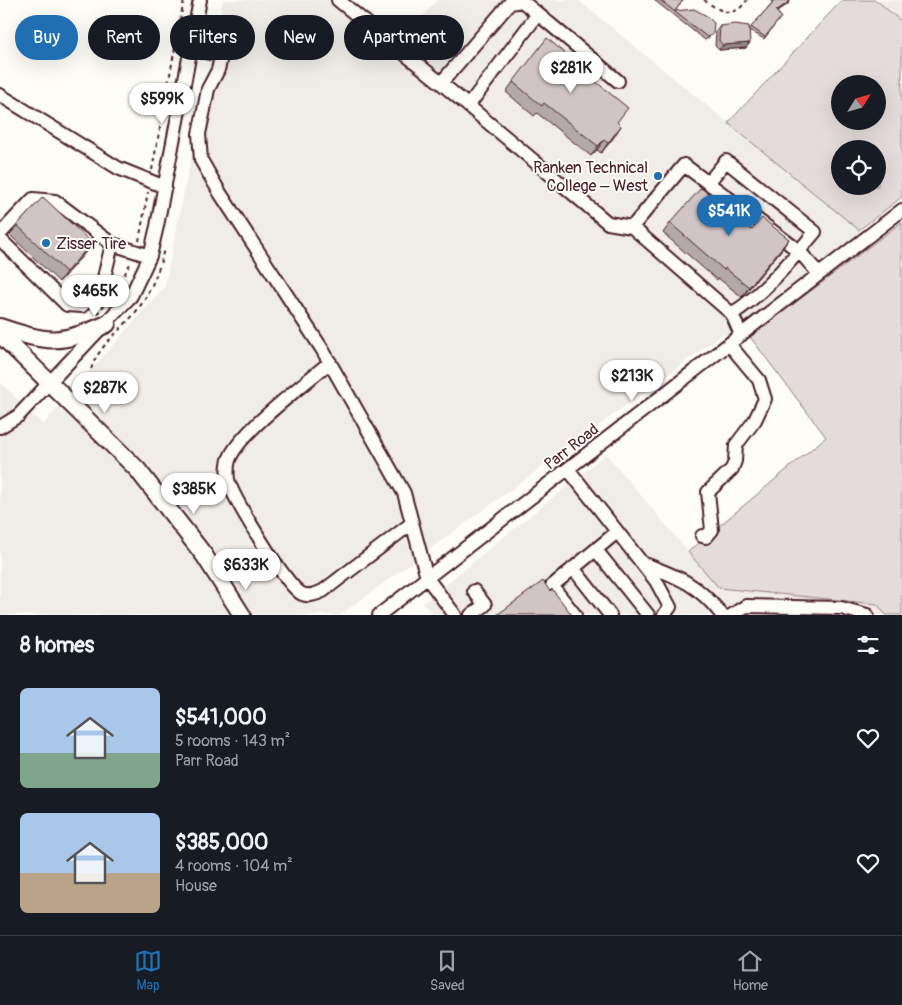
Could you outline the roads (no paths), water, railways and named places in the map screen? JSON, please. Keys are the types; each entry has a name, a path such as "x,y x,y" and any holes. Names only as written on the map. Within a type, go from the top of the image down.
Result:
{"main road":[{"path":"0,326 44,340 64,340 80,336 108,324"},
{"path":"0,334 137,469 204,555 242,615"}],"street":[{"path":"197,15 200,0"},
{"path":"338,0 441,83 608,223 632,227 732,314 741,335"},
{"path":"441,83 510,3 522,1 618,81"},
{"path":"468,106 538,14"},
{"path":"0,427 18,416 108,324 131,296 150,256 165,187 188,60"},
{"path":"220,60 218,70 208,89 199,134 201,160 220,193 330,362 404,493 427,578 455,615"},
{"path":"0,95 118,168 165,187"},
{"path":"708,183 726,161 815,232 770,283 746,305 732,314"},
{"path":"632,227 684,165 799,251 819,274"},
{"path":"0,234 33,200 55,201 112,244 150,256"},
{"name":"Parr Road","path":"379,615 902,210"},
{"path":"0,239 67,305 82,306 103,282 112,244"},
{"path":"702,536 706,537 712,530 708,492 732,469 736,461 736,444 755,420 765,399 760,380 729,344"},
{"path":"330,362 245,436 239,444 229,460 228,481 238,504 289,583 301,594 310,596 323,591 412,524"},
{"path":"568,469 656,581 670,606 664,615"},
{"path":"574,615 552,586 618,532"},
{"path":"596,550 648,615"},
{"path":"642,563 682,578 702,592 722,615"},
{"path":"573,568 610,615"},
{"path":"471,615 485,605 474,591"},
{"path":"732,615 746,606 841,608 867,615"}],"place":[{"name":"Ranken Technical College – West","path":"658,176"},
{"name":"Zisser Tire","path":"46,243"}]}
